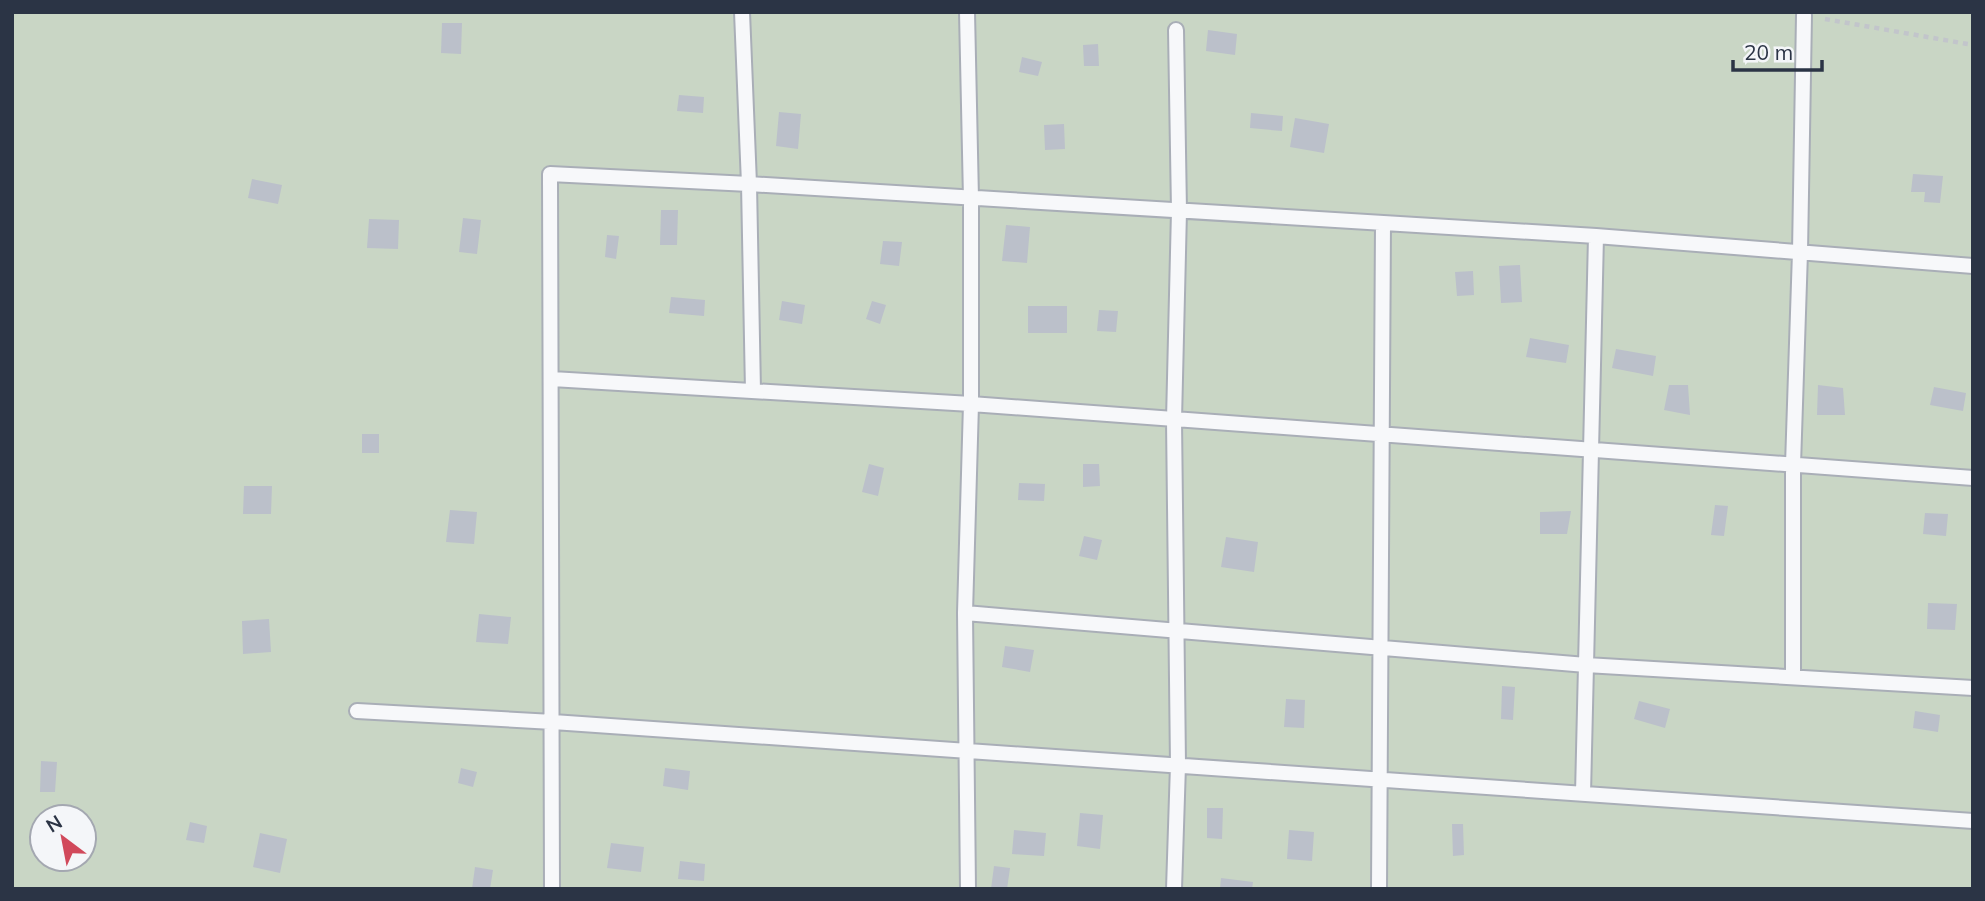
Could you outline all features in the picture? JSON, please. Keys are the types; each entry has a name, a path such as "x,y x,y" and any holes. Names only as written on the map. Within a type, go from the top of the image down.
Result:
{"lane":[{"path":"742,12 754,391"},
{"path":"967,12 971,199 971,404 965,613 968,889"},
{"path":"1793,677 1793,465 1804,15"},
{"path":"1174,889 1178,765 1174,420 1179,211 1176,30"},
{"path":"552,889 550,174 1596,236 1973,266"},
{"path":"1379,889 1383,223"},
{"path":"1583,794 1596,236"},
{"path":"552,379 971,404 1973,478"},
{"path":"965,613 1586,665 1973,688"},
{"path":"357,711 553,722 1973,821"}],"path":[{"path":"1804,15 1973,45"}],"green space":[{"path":"12,12 1973,12 1973,889 12,889"}],"building":[{"path":"442,23 462,23 461,54 441,53"},
{"path":"1208,30 1237,34 1235,55 1206,51"},
{"path":"1098,44 1099,66 1084,66 1083,45"},
{"path":"1022,57 1042,62 1038,76 1019,72"},
{"path":"679,95 704,97 703,113 677,111"},
{"path":"779,112 801,114 798,149 776,146"},
{"path":"1251,113 1283,116 1282,131 1250,128"},
{"path":"1295,118 1329,124 1324,153 1290,147"},
{"path":"1064,124 1065,149 1045,150 1044,125"},
{"path":"1913,174 1943,176 1940,203 1924,202 1925,192 1911,192"},
{"path":"252,179 282,185 278,204 248,198"},
{"path":"661,210 678,210 677,245 660,245"},
{"path":"463,218 481,220 477,254 459,252"},
{"path":"369,219 399,220 398,249 367,248"},
{"path":"1006,225 1030,227 1027,263 1002,261"},
{"path":"607,235 619,236 616,259 605,257"},
{"path":"883,241 902,242 899,266 880,264"},
{"path":"1520,265 1522,302 1501,303 1499,266"},
{"path":"1473,271 1474,295 1457,296 1455,272"},
{"path":"671,297 705,300 704,316 669,313"},
{"path":"782,301 805,305 802,324 779,320"},
{"path":"872,301 886,305 880,324 866,319"},
{"path":"1028,306 1067,306 1067,333 1028,333"},
{"path":"1099,310 1118,311 1116,332 1097,331"},
{"path":"1530,338 1569,345 1566,363 1526,357"},
{"path":"1616,349 1656,356 1653,376 1612,368"},
{"path":"1669,385 1688,385 1690,415 1664,410"},
{"path":"1818,385 1843,388 1845,415 1817,415"},
{"path":"1934,387 1966,393 1963,411 1930,405"},
{"path":"362,434 379,434 379,453 362,453"},
{"path":"869,464 884,468 878,496 862,492"},
{"path":"1083,464 1099,464 1100,486 1083,487"},
{"path":"1019,483 1045,484 1044,501 1018,500"},
{"path":"244,486 272,486 271,514 243,514"},
{"path":"1715,505 1728,506 1724,536 1711,535"},
{"path":"450,510 477,512 474,544 446,542"},
{"path":"1571,511 1567,534 1540,534 1540,512"},
{"path":"1925,513 1948,514 1946,536 1923,534"},
{"path":"1084,536 1102,540 1097,560 1079,556"},
{"path":"1226,537 1258,542 1254,572 1221,567"},
{"path":"1928,603 1957,604 1955,630 1927,629"},
{"path":"479,614 511,617 508,644 476,642"},
{"path":"269,619 271,652 243,654 242,621"},
{"path":"1005,646 1034,650 1030,672 1002,667"},
{"path":"1502,686 1515,687 1513,720 1501,719"},
{"path":"1286,699 1305,700 1304,728 1284,727"},
{"path":"1639,701 1670,709 1665,728 1634,719"},
{"path":"1915,711 1940,715 1938,732 1913,728"},
{"path":"41,761 57,762 55,792 40,792"},
{"path":"461,768 477,772 473,787 458,783"},
{"path":"665,768 690,771 688,790 663,786"},
{"path":"1207,808 1223,808 1222,839 1207,838"},
{"path":"1080,813 1103,815 1100,849 1077,846"},
{"path":"190,822 207,826 204,843 186,840"},
{"path":"1452,824 1463,824 1464,855 1453,856"},
{"path":"1014,830 1046,833 1044,856 1012,854"},
{"path":"1289,830 1314,832 1312,861 1287,859"},
{"path":"260,833 287,839 280,873 253,867"},
{"path":"611,843 644,847 641,872 607,868"},
{"path":"680,861 705,864 704,881 678,879"},
{"path":"994,866 1010,868 1007,889 991,889"},
{"path":"475,867 493,870 490,889 472,889"},
{"path":"1221,878 1253,882 1252,889 1220,889"}]}
